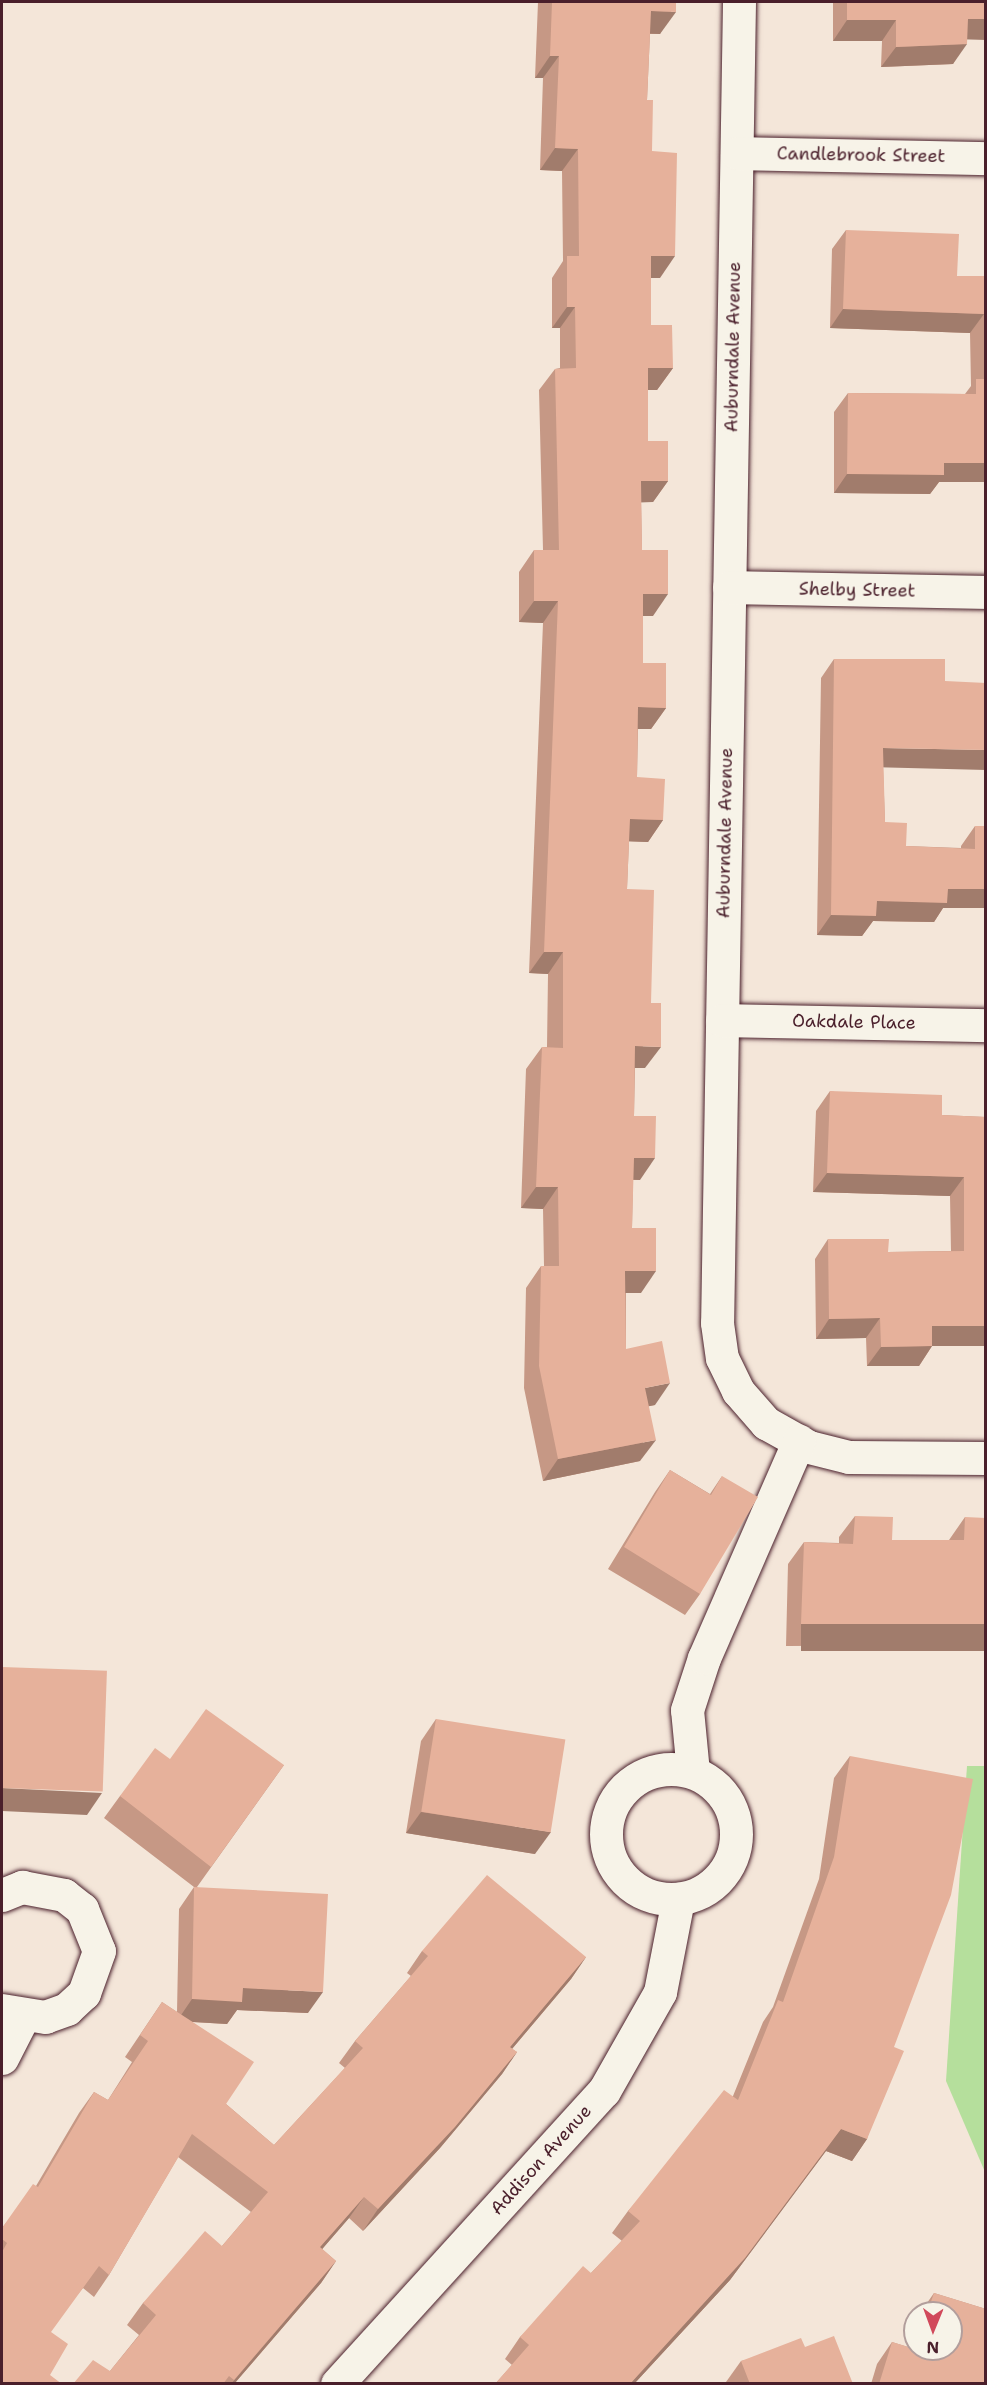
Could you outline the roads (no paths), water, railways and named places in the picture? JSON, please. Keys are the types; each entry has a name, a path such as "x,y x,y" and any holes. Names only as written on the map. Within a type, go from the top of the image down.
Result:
{"street":[{"name":"Auburndale Avenue","path":"739,2 717,1323 722,1358 738,1391 766,1423 800,1441 849,1457 986,1458"},
{"name":"Candlebrook Street","path":"736,153 986,158"},
{"name":"Shelby Street","path":"729,587 986,592"},
{"name":"Oakdale Place","path":"722,1020 986,1025"},
{"path":"693,1772 687,1710 704,1658 800,1441"},
{"path":"661,1770 693,1772 726,1799 736,1841 718,1880 678,1899 657,1898 621,1877 605,1838 616,1797 631,1781 661,1770"},
{"path":"2,1895 22,1887 64,1895 82,1909 99,1951 84,1993 67,2009 12,2014 2,2058"},
{"name":"Addison Avenue","path":"337,2384 604,2091 660,1992 678,1899"}]}
